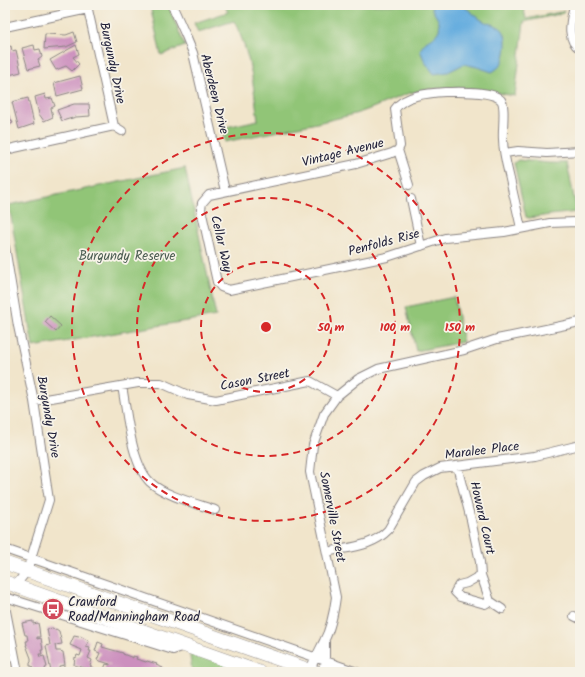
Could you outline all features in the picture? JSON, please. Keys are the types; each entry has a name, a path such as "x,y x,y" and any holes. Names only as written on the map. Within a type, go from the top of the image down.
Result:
{"main road":[{"path":"5,563 314,672"},
{"path":"10,584 259,672"}],"street":[{"name":"Aberdeen Drive","path":"172,5 192,53 225,191"},
{"path":"574,5 570,32 575,45 580,49"},
{"path":"5,27 88,7"},
{"name":"Burgundy Drive","path":"88,7 114,126"},
{"name":"Vintage Avenue","path":"225,191 356,164 398,150 400,142 394,109 398,104 411,98 434,93 478,93 493,96 501,100 504,105 503,141 521,228"},
{"path":"5,150 114,126 122,131"},
{"path":"398,150 409,185"},
{"path":"505,153 518,150 548,153 580,152"},
{"name":"Cellar Way","path":"225,191 209,195 202,203 201,209 217,282 225,290"},
{"path":"411,199 421,246"},
{"name":"Penfolds Rise","path":"225,290 233,290 387,257 445,238 504,232 550,223 576,222 580,224"},
{"name":"Burgundy Drive","path":"5,247 18,326 34,401 49,500 27,571 10,584"},
{"name":"Somerville Street","path":"314,672 315,657 325,640 334,614 336,597 310,472 313,445 324,414 337,396 358,379 378,369 464,350 497,339 580,322"},
{"name":"Cason Street","path":"34,401 138,383 161,383 188,395 216,400 310,381 337,396"},
{"path":"122,386 134,450 140,467 150,482 168,494 214,510"},
{"name":"Maralee Place","path":"327,552 364,545 375,541 388,530 416,482 440,468 535,456 580,445"},
{"name":"Howard Court","path":"457,466 471,520 480,562 481,575 490,601 485,604 460,597 455,592 459,585 467,583 481,575"},
{"path":"5,549 32,557 357,672"},
{"path":"5,597 173,650 186,646"},
{"path":"490,601 502,609"},
{"path":"5,606 18,672"},
{"name":"Somerville Street","path":"314,672 325,661 325,640"}],"green space":[{"path":"150,5 168,5 185,46 161,55"},
{"path":"224,5 523,5 526,19 565,11 564,13 524,22 515,96 461,88 421,91 407,94 355,114 225,142 222,128 258,120 253,81 248,58 240,33 234,21 198,32 194,23 228,12"},
{"path":"518,160 567,163 577,212 529,218 526,217 514,163"},
{"name":"Burgundy Reserve","path":"185,168 216,316 33,347 9,205"},
{"path":"454,297 463,342 416,351 406,307"},
{"path":"194,649 261,672 192,672 190,656"}],"water":[{"path":"431,5 462,6 480,19 503,30 505,34 506,50 500,66 492,72 464,64 448,72 434,74 425,62 420,50 426,42 438,32 440,26"}],"building":[{"path":"74,32 77,42 66,47 44,49 45,34 66,35"},
{"path":"34,45 35,50 40,49 42,57 38,60 40,66 28,69 22,48"},
{"path":"76,45 79,54 73,57 79,64 72,71 66,66 56,70 50,60"},
{"path":"11,46 12,51 16,50 21,72 5,76 5,48"},
{"path":"80,76 83,89 57,96 54,83"},
{"path":"45,94 46,99 52,98 55,106 51,108 53,117 44,121 39,114 35,97"},
{"path":"28,98 34,124 19,129 12,102"},
{"path":"74,104 89,104 90,116 76,117 62,121 57,110"},
{"path":"5,109 13,123 5,127"},
{"path":"50,316 61,326 56,332 45,322"},
{"path":"33,621 33,624 38,623 40,637 37,637 37,639 41,638 43,650 41,650 42,654 39,654 40,657 44,656 47,667 45,668 46,671 34,672 32,666 30,666 31,658 26,645 26,641 28,641 27,635 25,635 22,623"},
{"path":"53,628 54,630 56,629 59,631 62,644 55,645 56,651 63,652 65,665 59,666 60,672 51,672 46,646 50,645 47,629"},
{"path":"74,636 80,636 89,641 86,647 90,648 89,651 91,651 88,658 92,660 90,666 93,668 93,672 84,672 85,668 74,665 75,657 76,658 77,655 80,656 82,650 70,645"},
{"path":"98,642 103,644 102,647 123,653 133,658 133,656 137,657 136,659 157,664 156,665 163,668 162,672 103,672 106,664 110,664 97,660 100,653 95,651"}],"place":[{"name":"Crawford Road/Manningham Road","path":"53,609"}]}
